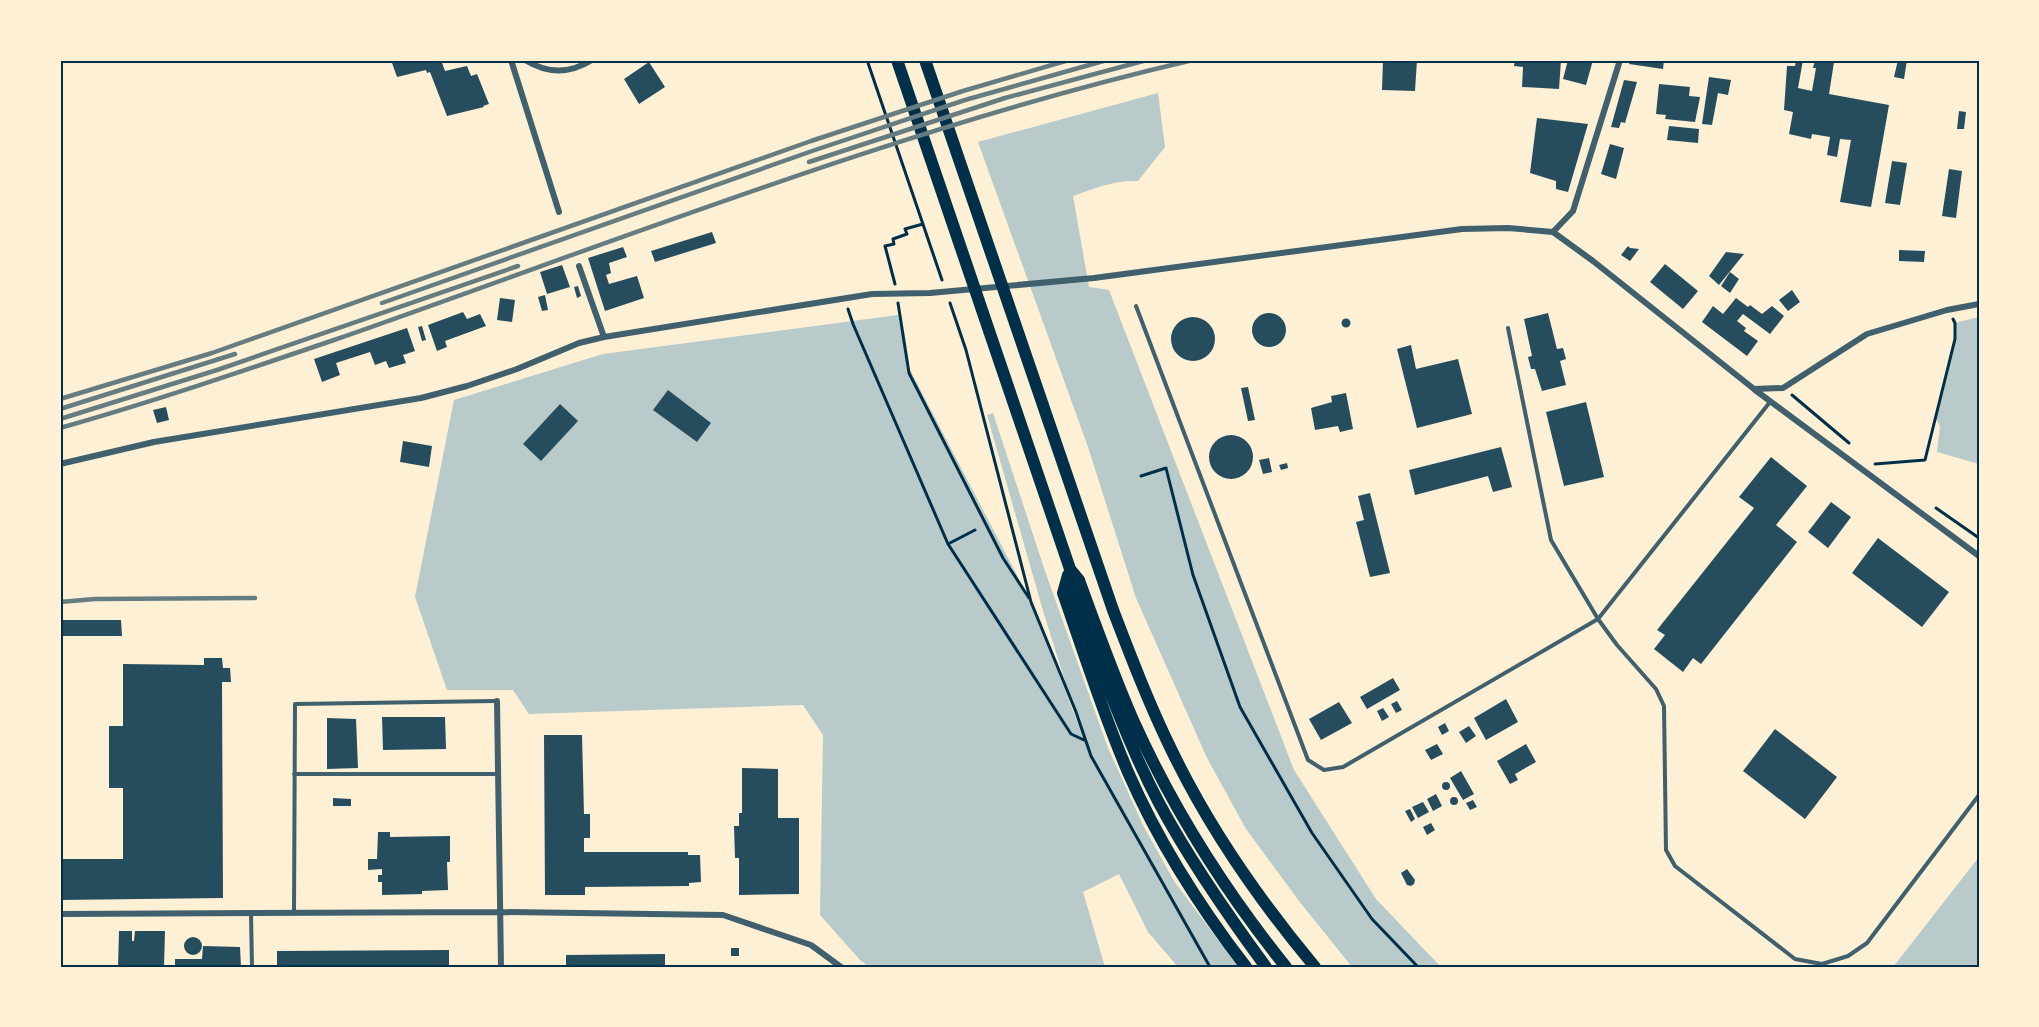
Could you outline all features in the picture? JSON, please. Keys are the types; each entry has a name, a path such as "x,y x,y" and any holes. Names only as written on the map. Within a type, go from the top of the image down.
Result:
{"highway":[{"path":"897,60 1070,569 1070,582 1109,690 1142,768 1180,841 1203,878 1266,967"},
{"path":"925,60 1113,610 1162,730 1192,790 1238,866 1315,967"},
{"path":"1070,569 1063,593 1098,695 1129,774 1158,833 1180,870 1246,967"},
{"path":"1070,569 1079,580 1118,685 1170,795 1215,871 1286,967"}],"street":[{"path":"511,60 559,212"},
{"path":"525,60 539,69 566,71 592,60"},
{"path":"1553,232 1573,211 1620,60"},
{"path":"60,464 154,442 421,398 467,386 517,369 579,343 604,337 872,294 930,293 1094,278 1462,229 1508,228 1553,232 1754,389 1979,555"},
{"path":"579,266 604,337"},
{"path":"1754,389 1784,388 1867,334 1947,310 1979,304"},
{"path":"497,701 501,967"},
{"path":"60,915 500,912 723,915 811,945 841,967"}],"lane":[{"path":"1136,306 1308,760 1324,770 1343,767 1598,619 1770,401"},
{"path":"1508,328 1551,540 1598,619 1617,645 1656,688 1664,706 1666,850 1675,866 1794,959 1822,964 1848,956 1867,943 1979,795"},
{"path":"294,914 295,704 497,701"},
{"path":"294,774 498,774"},
{"path":"251,914 252,967"}],"path":[{"path":"867,60 944,287"},
{"path":"895,282 885,246 894,244 893,239 907,234 905,229 922,224"},
{"path":"897,293 898,315 909,373 1004,558 1031,602"},
{"path":"948,297 966,350 1031,602 1076,712 1084,740 1210,967"},
{"path":"845,298 853,324 948,544 1071,734 1084,740"},
{"path":"1883,471 1873,464 1924,460 1955,339 1955,323 1947,310"},
{"path":"1784,388 1855,449"},
{"path":"1141,476 1166,468 1193,575 1240,707 1312,833 1372,919 1418,967"},
{"path":"1931,504 1979,538"},
{"path":"948,544 975,530"}],"shaded area":[{"path":"1158,93 1165,147 1138,181 1113,183 1073,196 1089,287 1109,290 1294,770 1376,899 1441,967 1352,967 1299,901 1246,829 1207,758 1136,598 1088,447 978,142"},
{"path":"898,315 908,366 1031,602 1080,729 1044,614 987,415 993,413 1045,571 1108,748 1143,825 1174,881 1238,967 1178,967 1148,932 1119,874 1083,892 1105,967 869,967 820,915 823,735 803,705 529,714 513,690 447,690 415,597 454,400 603,354"},
{"path":"1979,317 1979,464 1937,452 1940,426 1935,417 1955,339 1955,323"},
{"path":"1979,857 1979,967 1893,967"}],"building":[{"path":"391,60 441,60 445,71 467,66 471,76 477,74 489,104 447,116 430,72 427,73 426,70 397,77"},
{"path":"1383,60 1417,60 1415,91 1382,90"},
{"path":"1515,60 1561,60 1559,89 1522,87 1523,67 1514,66"},
{"path":"1568,60 1593,60 1586,85 1563,79"},
{"path":"1630,60 1664,60 1663,69 1629,64"},
{"path":"1796,60 1803,60 1798,88 1812,91 1815,60 1844,60 1843,63 1834,62 1829,94 1889,105 1871,207 1840,202 1851,140 1840,139 1837,157 1827,155 1830,137 1812,134 1811,139 1789,134 1793,112 1784,110 1787,66 1795,66"},
{"path":"1898,60 1907,60 1904,79 1894,77"},
{"path":"649,62 665,87 639,104 624,79"},
{"path":"1709,77 1731,80 1728,95 1718,93 1712,125 1702,124"},
{"path":"1624,80 1637,82 1625,123 1621,122 1619,128 1611,127"},
{"path":"1659,84 1690,87 1689,96 1700,97 1695,122 1665,119 1666,115 1656,114"},
{"path":"1959,111 1966,112 1964,129 1957,129"},
{"path":"1537,118 1588,124 1568,192 1556,189 1556,181 1530,173"},
{"path":"1669,126 1699,129 1698,143 1667,140"},
{"path":"1610,144 1624,148 1616,179 1601,174"},
{"path":"1892,161 1907,163 1900,205 1885,203"},
{"path":"1949,169 1962,171 1956,218 1942,216"},
{"path":"712,232 716,243 655,262 651,251"},
{"path":"1628,246 1639,249 1630,261 1621,255"},
{"path":"623,247 627,257 609,263 611,273 606,275 609,284 637,276 644,298 605,311 588,258"},
{"path":"1899,250 1925,251 1924,262 1899,261"},
{"path":"1726,252 1744,254 1719,285 1709,276"},
{"path":"1665,264 1698,291 1683,309 1650,282"},
{"path":"562,265 570,287 547,294 540,272"},
{"path":"1730,272 1739,279 1730,293 1721,286"},
{"path":"578,286 581,296 577,298 574,287"},
{"path":"1792,290 1800,302 1788,311 1779,300"},
{"path":"545,295 548,310 542,311 538,297"},
{"path":"500,298 515,300 512,322 497,320"},
{"path":"1736,298 1762,314 1772,306 1784,316 1770,334 1743,314 1737,321 1746,328 1744,331 1758,341 1747,356 1702,322 1713,306 1723,314"},
{"path":"463,312 467,319 480,314 486,326 445,341 447,347 437,351 428,325"},
{"path":"1269,313 1281,318 1286,330 1281,342 1269,347 1257,342 1252,330 1257,318"},
{"path":"1548,313 1557,349 1563,348 1566,359 1560,361 1566,385 1542,391 1535,369 1531,369 1528,357 1532,356 1524,319"},
{"path":"1193,317 1209,323 1215,339 1209,355 1193,361 1177,355 1171,339 1177,323"},
{"path":"1346,319 1350,323 1346,327 1342,323"},
{"path":"422,326 426,340 422,341 418,327"},
{"path":"407,328 415,351 403,355 406,363 389,368 386,361 375,365 370,352 336,363 340,375 322,382 314,359"},
{"path":"1411,345 1416,369 1458,359 1472,414 1417,428 1397,349"},
{"path":"1248,387 1255,420 1248,421 1241,388"},
{"path":"668,390 711,423 697,442 653,410"},
{"path":"1346,393 1353,429 1340,432 1338,426 1315,430 1311,408 1332,402 1331,396"},
{"path":"1586,402 1604,477 1564,486 1546,412"},
{"path":"560,404 578,421 541,461 523,444"},
{"path":"166,407 169,420 157,423 153,410"},
{"path":"1231,435 1247,441 1253,457 1247,473 1231,479 1215,473 1209,457 1215,441"},
{"path":"403,441 432,446 429,467 400,462"},
{"path":"1501,447 1512,487 1493,492 1488,476 1415,495 1409,470"},
{"path":"1771,457 1807,486 1776,525 1797,542 1701,664 1693,658 1683,672 1654,649 1665,635 1657,630 1754,508 1739,497"},
{"path":"1269,458 1272,472 1263,474 1259,460"},
{"path":"1287,463 1288,468 1281,470 1279,465"},
{"path":"1370,493 1390,573 1370,577 1356,522 1364,520 1358,496"},
{"path":"1831,502 1851,517 1828,548 1808,532"},
{"path":"1878,538 1949,592 1922,627 1852,573"},
{"path":"60,620 121,620 122,636 60,636"},
{"path":"204,658 222,658 223,668 230,668 231,682 222,682 223,898 60,900 60,859 123,859 123,788 109,788 109,726 123,726 123,664 204,665"},
{"path":"1393,678 1400,690 1367,709 1360,697"},
{"path":"1506,699 1518,722 1486,740 1474,718"},
{"path":"1397,701 1402,710 1396,713 1391,704"},
{"path":"1339,702 1352,723 1321,740 1309,719"},
{"path":"1383,708 1389,717 1382,721 1377,711"},
{"path":"382,717 445,717 446,749 383,750"},
{"path":"327,718 356,719 358,768 327,769"},
{"path":"1445,723 1449,731 1442,735 1438,727"},
{"path":"1469,726 1476,736 1466,743 1459,732"},
{"path":"1775,729 1837,777 1805,819 1743,771"},
{"path":"544,735 582,735 584,814 590,814 590,838 584,838 584,852 688,852 688,855 700,855 701,882 689,883 689,886 585,887 585,895 545,895"},
{"path":"1437,744 1443,754 1431,760 1425,750"},
{"path":"1526,744 1536,762 1515,774 1518,780 1510,784 1497,761"},
{"path":"742,768 778,769 778,818 799,818 799,894 739,895 739,858 735,858 734,826 739,826 739,813 742,813"},
{"path":"1461,771 1474,794 1463,800 1450,778"},
{"path":"1446,782 1450,786 1446,790 1442,786"},
{"path":"1436,794 1442,806 1433,811 1427,799"},
{"path":"1454,797 1458,801 1454,805 1450,801"},
{"path":"333,798 351,799 351,806 333,806"},
{"path":"1473,800 1477,807 1470,810 1466,803"},
{"path":"1423,802 1429,812 1418,818 1412,807"},
{"path":"1410,809 1415,819 1411,822 1405,811"},
{"path":"1431,823 1435,830 1427,835 1423,827"},
{"path":"378,832 390,832 390,837 450,836 450,862 447,862 448,890 422,891 422,894 382,895 382,882 378,882 378,875 382,875 382,869 368,870 368,859 377,859"},
{"path":"1407,869 1415,880 1411,886 1407,885 1401,873"},
{"path":"119,931 132,931 132,941 134,941 135,931 165,931 164,967 118,967"},
{"path":"193,937 199,940 202,946 199,952 193,955 187,952 184,946 187,940"},
{"path":"203,946 240,947 241,967 175,967 175,959 202,959"},
{"path":"731,948 739,948 739,956 731,956"},
{"path":"449,950 449,967 277,967 277,951"},
{"path":"665,954 665,967 566,967 566,955"}],"railway":[{"path":"60,399 212,353 811,141 963,91 1069,60"},
{"path":"382,303 815,150 965,100 1107,60"},
{"path":"809,162 1005,98 1147,60"},
{"path":"60,428 232,375 867,152 1083,87 1193,60"},
{"path":"60,419 217,370 518,266"},
{"path":"60,409 235,354"},
{"path":"60,602 95,599 255,598"}]}
